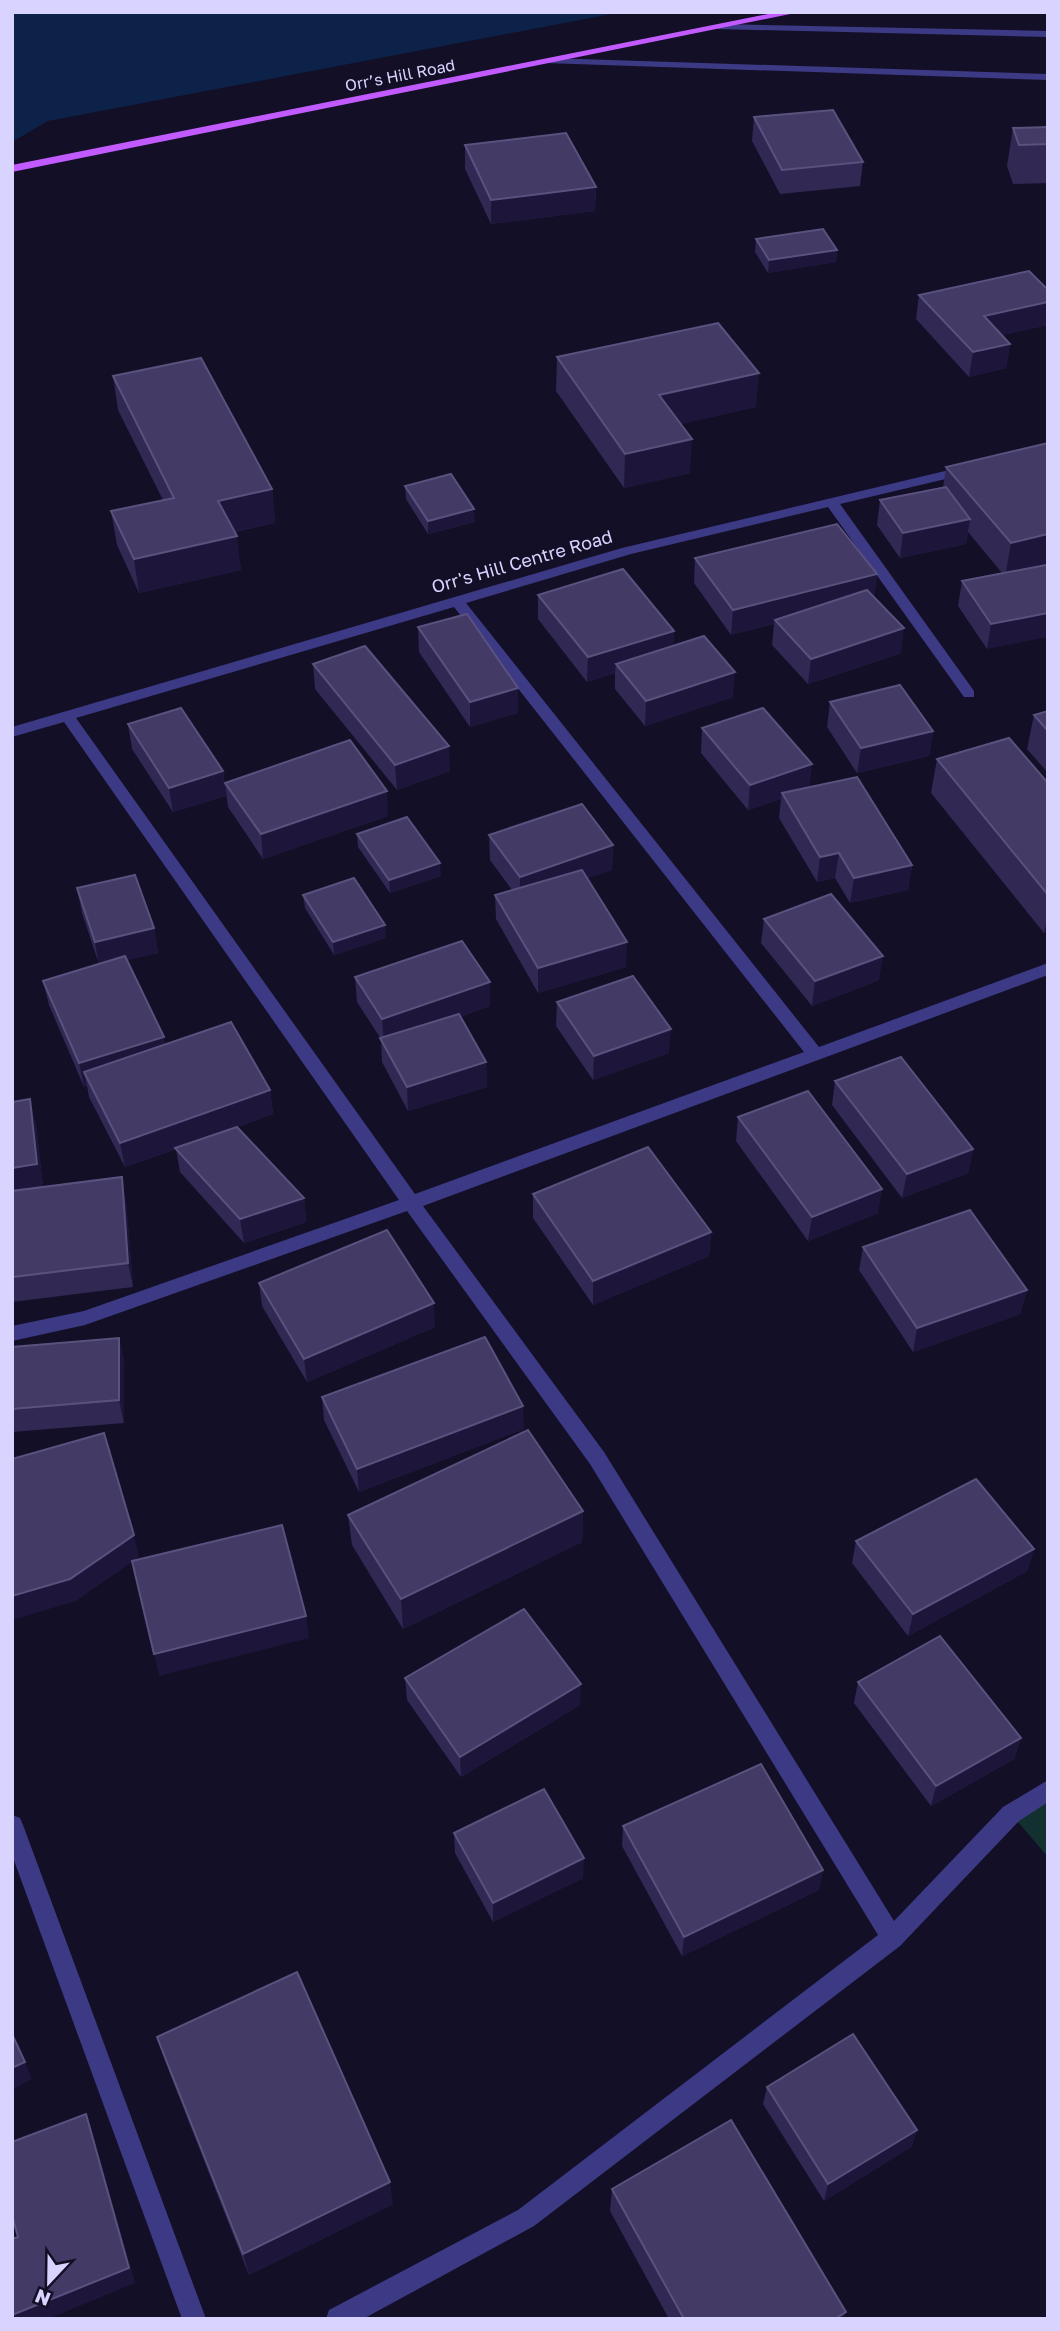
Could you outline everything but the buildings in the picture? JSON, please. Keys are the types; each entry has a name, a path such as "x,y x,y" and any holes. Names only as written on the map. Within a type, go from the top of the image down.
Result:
{"main road":[{"name":"Orr’s Hill Road","path":"12,169 795,12"}],"street":[{"path":"721,27 1048,34"},
{"path":"550,61 1048,77"},
{"name":"Orr's Hill Centre Road","path":"12,732 627,551 980,467"},
{"path":"831,502 969,694"},
{"path":"457,601 816,1055"},
{"path":"68,717 411,1203 597,1458 892,1938"},
{"path":"12,1334 85,1318 411,1203 1048,969"},
{"path":"338,2319 526,2218 892,1938 1011,1814 1048,1790"},
{"path":"12,1825 194,2319"}],"green space":[{"path":"1048,1790 1048,1857 1011,1814"}],"water":[{"path":"12,12 622,12 48,121 12,142"}]}
